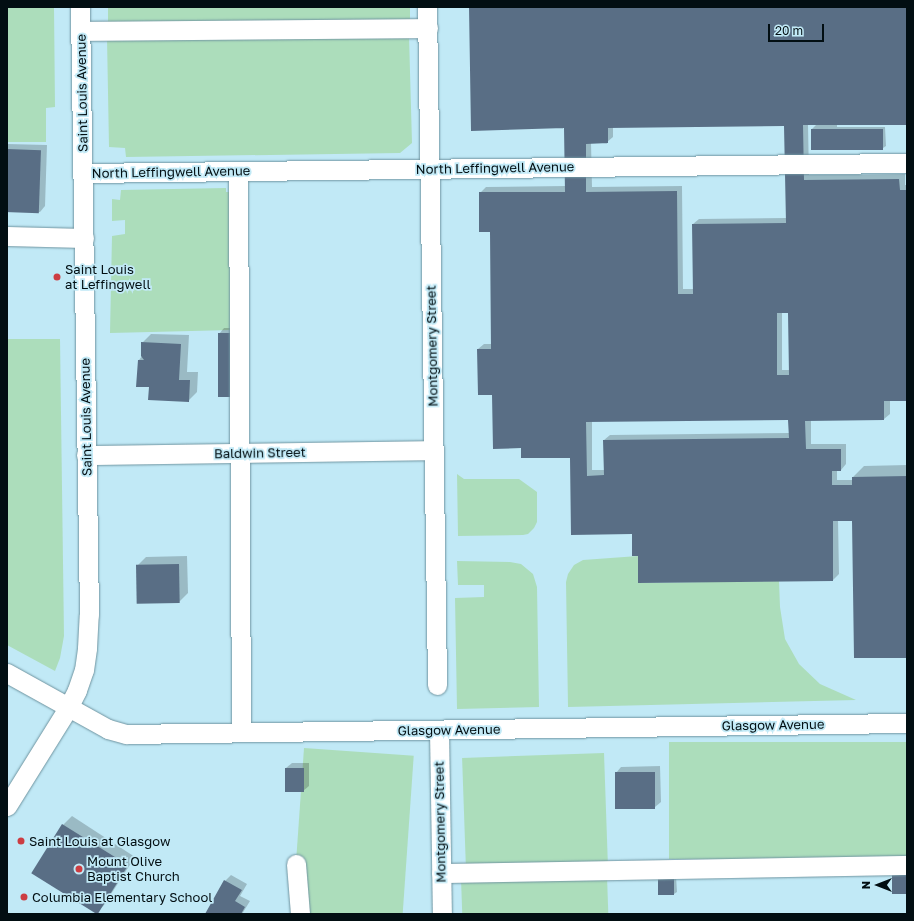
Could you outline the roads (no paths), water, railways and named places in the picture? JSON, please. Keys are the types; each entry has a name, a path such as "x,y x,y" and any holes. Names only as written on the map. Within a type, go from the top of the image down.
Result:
{"street":[{"name":"Saint Louis Avenue","path":"7,806 68,708 84,670 87,648 89,615 80,7"},
{"name":"Montgomery Street","path":"428,7 437,685"},
{"path":"81,31 428,28"},
{"name":"North Leffingwell Avenue","path":"83,173 907,163"},
{"path":"238,171 247,453 241,732"},
{"path":"7,236 84,238"},
{"name":"Baldwin Street","path":"86,455 433,450"},
{"name":"Glasgow Avenue","path":"7,673 108,729 126,734 907,723"},
{"name":"Montgomery Street","path":"439,730 442,914"},
{"path":"296,864 300,914"},
{"path":"441,873 907,865"}],"place":[{"name":"Saint Louis at Leffingwell","path":"57,277"},
{"name":"Saint Louis at Glasgow","path":"21,841"},
{"name":"Mount Olive Baptist Church","path":"79,869"},
{"name":"Columbia Elementary School","path":"24,897"}]}
